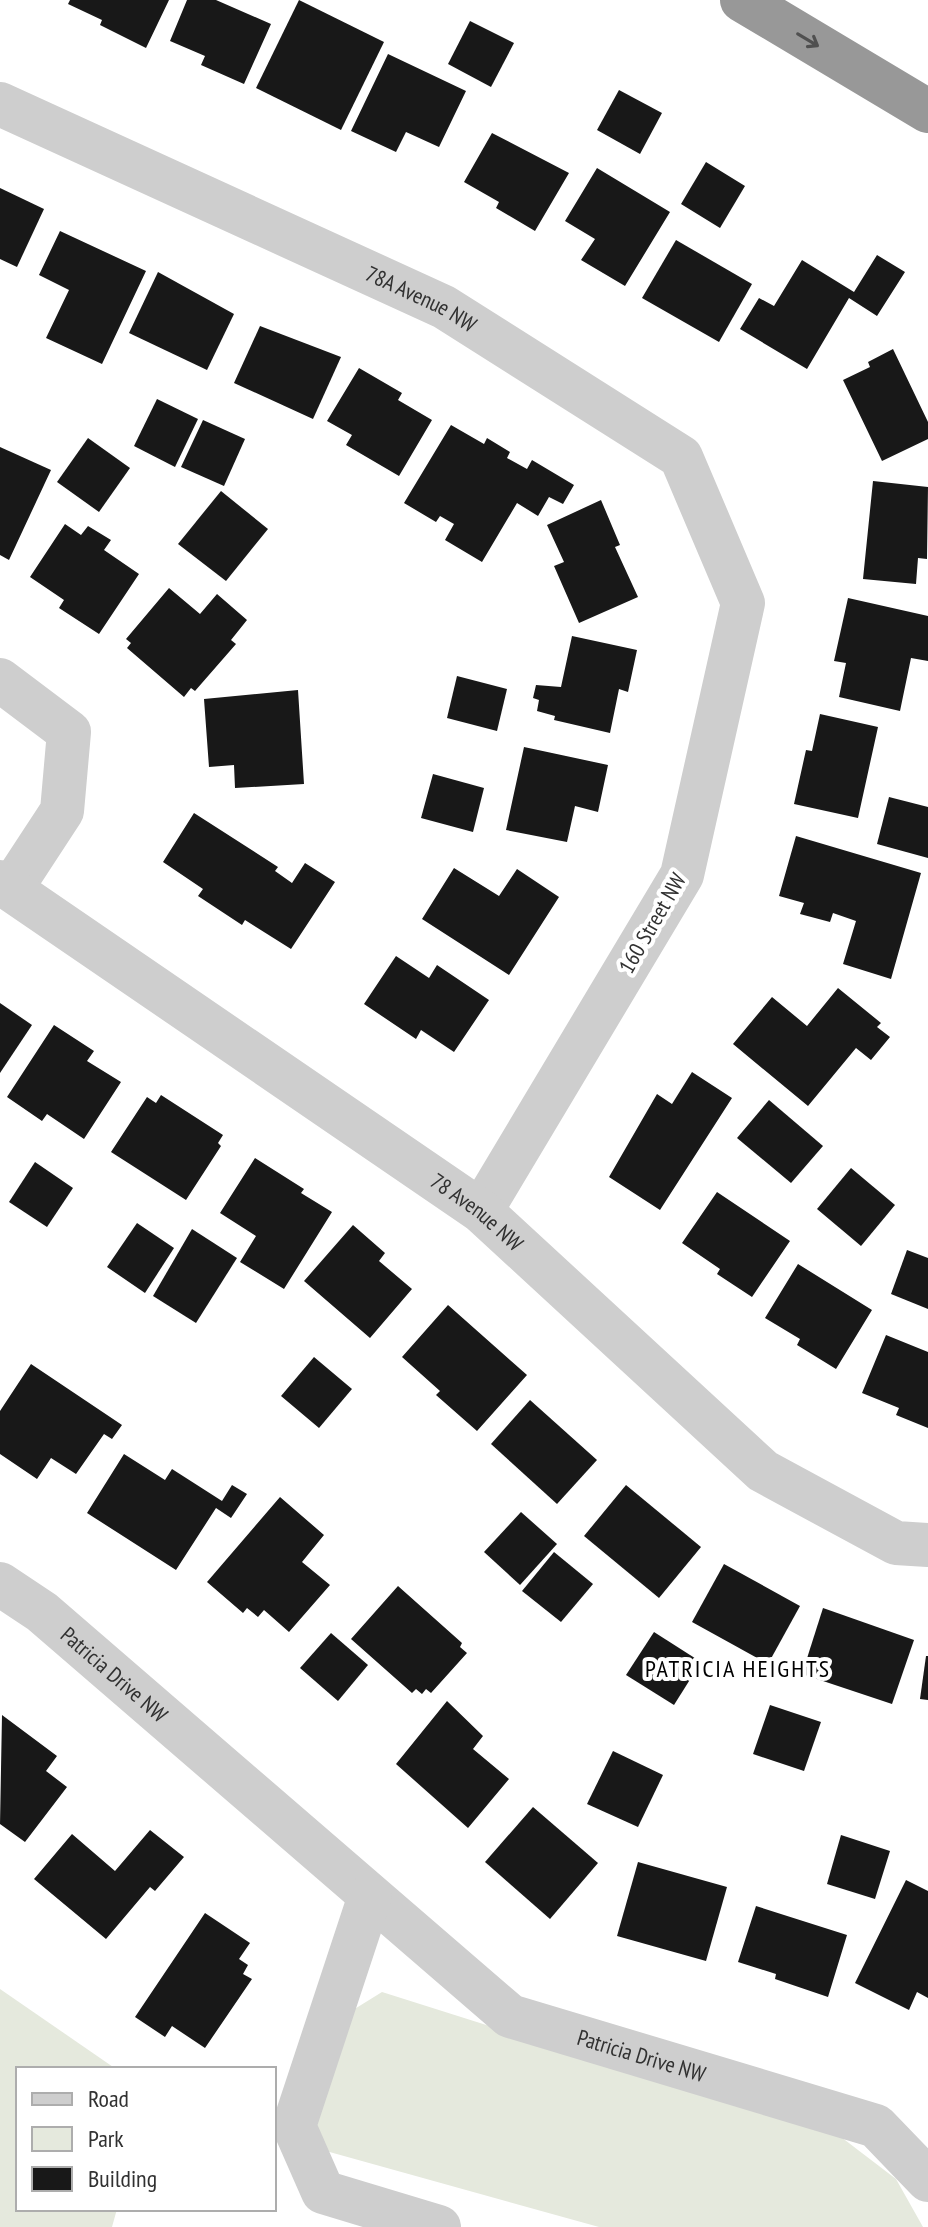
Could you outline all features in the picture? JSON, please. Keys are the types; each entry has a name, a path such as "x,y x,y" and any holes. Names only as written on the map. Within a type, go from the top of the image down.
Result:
{"highway":[{"path":"742,0 928,111"}],"street":[{"name":"78A Avenue NW","path":"0,104 444,307 681,457 743,603"},
{"name":"160 Street NW","path":"481,1211 682,875 743,603"},
{"name":"78 Avenue NW","path":"0,680 69,732 62,811 5,885 481,1211 763,1471 896,1543 928,1545"},
{"name":"Patricia Drive NW","path":"0,1584 42,1612 510,2016 876,2126 928,2180"},
{"path":"370,1896 294,2126 323,2192 439,2227"}],"green space":[{"path":"0,1989 113,2067 16,2067 16,2211 116,2211 112,2227 0,2227"},
{"path":"382,1992 841,2137 896,2179 923,2227 599,2227 326,2151 310,2116 353,2010"}],"building":[{"path":"70,0 169,0 146,48 100,25 102,20 68,4"},
{"path":"187,0 216,0 271,24 244,84 201,65 205,56 170,41"},
{"path":"299,0 384,42 341,130 256,88"},
{"path":"470,21 514,43 491,87 448,64"},
{"path":"388,54 466,91 439,147 406,132 396,152 351,131"},
{"path":"619,90 662,113 640,154 597,130"},
{"path":"492,133 569,173 535,231 496,208 499,202 464,182"},
{"path":"706,162 745,186 720,228 681,204"},
{"path":"597,168 670,212 625,286 581,260 595,239 565,221"},
{"path":"0,188 44,209 17,267 0,259"},
{"path":"60,231 146,271 102,364 46,338 69,290 39,275"},
{"path":"676,240 752,284 719,342 642,298"},
{"path":"877,255 905,272 877,316 849,298 807,369 740,329 759,298 774,306 802,260 854,292"},
{"path":"158,272 234,314 207,370 129,333"},
{"path":"260,326 341,357 313,419 234,383"},
{"path":"893,349 928,422 928,439 882,461 843,380 870,367 868,362"},
{"path":"359,368 402,393 398,400 432,420 399,476 346,445 352,435 327,421"},
{"path":"157,399 198,419 175,467 134,446"},
{"path":"203,420 245,439 224,486 181,467"},
{"path":"451,425 484,444 487,438 510,452 507,458 527,469 532,460 574,485 563,504 549,497 538,516 517,503 482,562 445,540 454,524 440,516 436,522 404,503"},
{"path":"88,438 130,468 99,512 57,482"},
{"path":"0,447 51,470 9,560 0,555"},
{"path":"873,481 928,487 927,559 918,558 916,584 863,579"},
{"path":"221,491 268,529 226,581 178,544"},
{"path":"601,500 620,545 615,547 638,597 579,623 554,566 564,562 547,525"},
{"path":"65,524 81,535 88,526 111,540 104,550 139,574 99,634 59,608 64,600 30,577"},
{"path":"169,588 200,614 217,594 247,620 231,640 236,644 195,691 191,688 184,697 127,648 131,643 126,639"},
{"path":"848,598 928,616 928,661 911,658 900,711 839,697 846,663 834,661"},
{"path":"572,636 637,650 628,692 619,689 610,733 554,720 555,716 537,711 539,700 533,698 536,685 561,687"},
{"path":"457,676 507,689 497,731 447,718"},
{"path":"298,690 304,784 235,788 234,765 209,767 204,699"},
{"path":"820,714 878,727 858,818 794,804 806,750 812,751"},
{"path":"524,747 608,765 598,812 575,806 567,842 506,830"},
{"path":"433,774 484,788 473,832 421,818"},
{"path":"889,797 928,807 928,858 877,844"},
{"path":"194,813 278,867 275,871 292,883 305,863 335,882 291,949 245,920 242,925 198,896 203,889 163,862"},
{"path":"796,836 921,873 891,979 843,964 856,921 833,913 830,922 800,914 804,903 779,896"},
{"path":"454,868 499,896 517,869 559,897 509,975 422,919"},
{"path":"396,956 429,978 437,965 489,1000 454,1052 421,1030 416,1039 364,1004"},
{"path":"838,988 881,1023 877,1027 890,1037 871,1060 856,1048 808,1106 733,1044 772,997 807,1026"},
{"path":"0,1003 32,1025 0,1073"},
{"path":"54,1025 94,1051 87,1061 121,1082 84,1139 47,1114 42,1121 7,1097"},
{"path":"692,1072 732,1098 660,1210 609,1177 657,1094 672,1104"},
{"path":"161,1095 223,1135 218,1143 221,1146 186,1200 111,1152 147,1097 156,1103"},
{"path":"769,1100 823,1146 791,1183 737,1138"},
{"path":"255,1158 304,1189 301,1193 332,1212 284,1289 240,1262 256,1236 220,1213"},
{"path":"35,1162 73,1188 47,1227 9,1202"},
{"path":"851,1168 895,1205 861,1246 817,1209"},
{"path":"717,1192 790,1241 752,1297 717,1274 720,1269 682,1243"},
{"path":"137,1223 174,1248 145,1293 107,1267"},
{"path":"353,1225 385,1253 379,1261 412,1289 370,1338 304,1281"},
{"path":"192,1229 237,1258 196,1323 153,1296"},
{"path":"907,1250 928,1258 928,1309 891,1294"},
{"path":"798,1264 872,1310 836,1369 797,1345 800,1339 765,1318"},
{"path":"448,1305 527,1375 477,1431 436,1395 440,1391 402,1357"},
{"path":"886,1335 928,1352 928,1428 896,1415 899,1408 862,1393"},
{"path":"314,1357 352,1389 319,1428 281,1396"},
{"path":"31,1364 122,1425 112,1439 104,1434 76,1474 51,1458 37,1479 0,1454 0,1411"},
{"path":"530,1400 597,1460 557,1504 491,1444"},
{"path":"124,1454 165,1480 172,1469 222,1501 232,1485 247,1494 231,1518 216,1508 176,1570 87,1513"},
{"path":"626,1485 701,1547 659,1598 584,1536"},
{"path":"280,1497 324,1535 302,1562 330,1585 289,1632 264,1610 258,1617 247,1608 243,1613 207,1582"},
{"path":"521,1512 557,1544 520,1585 484,1552"},
{"path":"554,1552 593,1584 561,1622 522,1591"},
{"path":"724,1564 800,1606 768,1664 692,1622"},
{"path":"398,1586 462,1643 460,1647 467,1653 431,1693 426,1689 422,1694 416,1689 412,1693 351,1639"},
{"path":"823,1608 914,1640 892,1704 802,1674"},
{"path":"654,1632 701,1662 674,1705 626,1675"},
{"path":"331,1633 368,1665 338,1701 300,1668"},
{"path":"928,1656 928,1700 920,1699"},
{"path":"447,1701 483,1736 473,1749 509,1779 468,1828 396,1764"},
{"path":"770,1705 821,1722 804,1771 753,1754"},
{"path":"2,1715 57,1756 46,1771 67,1787 25,1842 0,1824"},
{"path":"613,1751 663,1775 638,1827 587,1804"},
{"path":"533,1807 598,1863 550,1919 485,1862"},
{"path":"150,1830 184,1857 155,1891 150,1887 106,1939 34,1879 72,1834 115,1871"},
{"path":"841,1835 890,1851 875,1899 827,1884"},
{"path":"638,1862 727,1887 706,1961 617,1936"},
{"path":"906,1880 928,1891 928,1998 917,1992 909,2010 855,1983"},
{"path":"756,1906 847,1935 828,1997 775,1979 776,1974 738,1962"},
{"path":"205,1913 250,1943 239,1959 248,1965 243,1974 252,1979 205,2048 172,2026 165,2037 135,2017"}],"district":[{"name":"PATRICIA HEIGHTS","path":"738,1668"}]}
